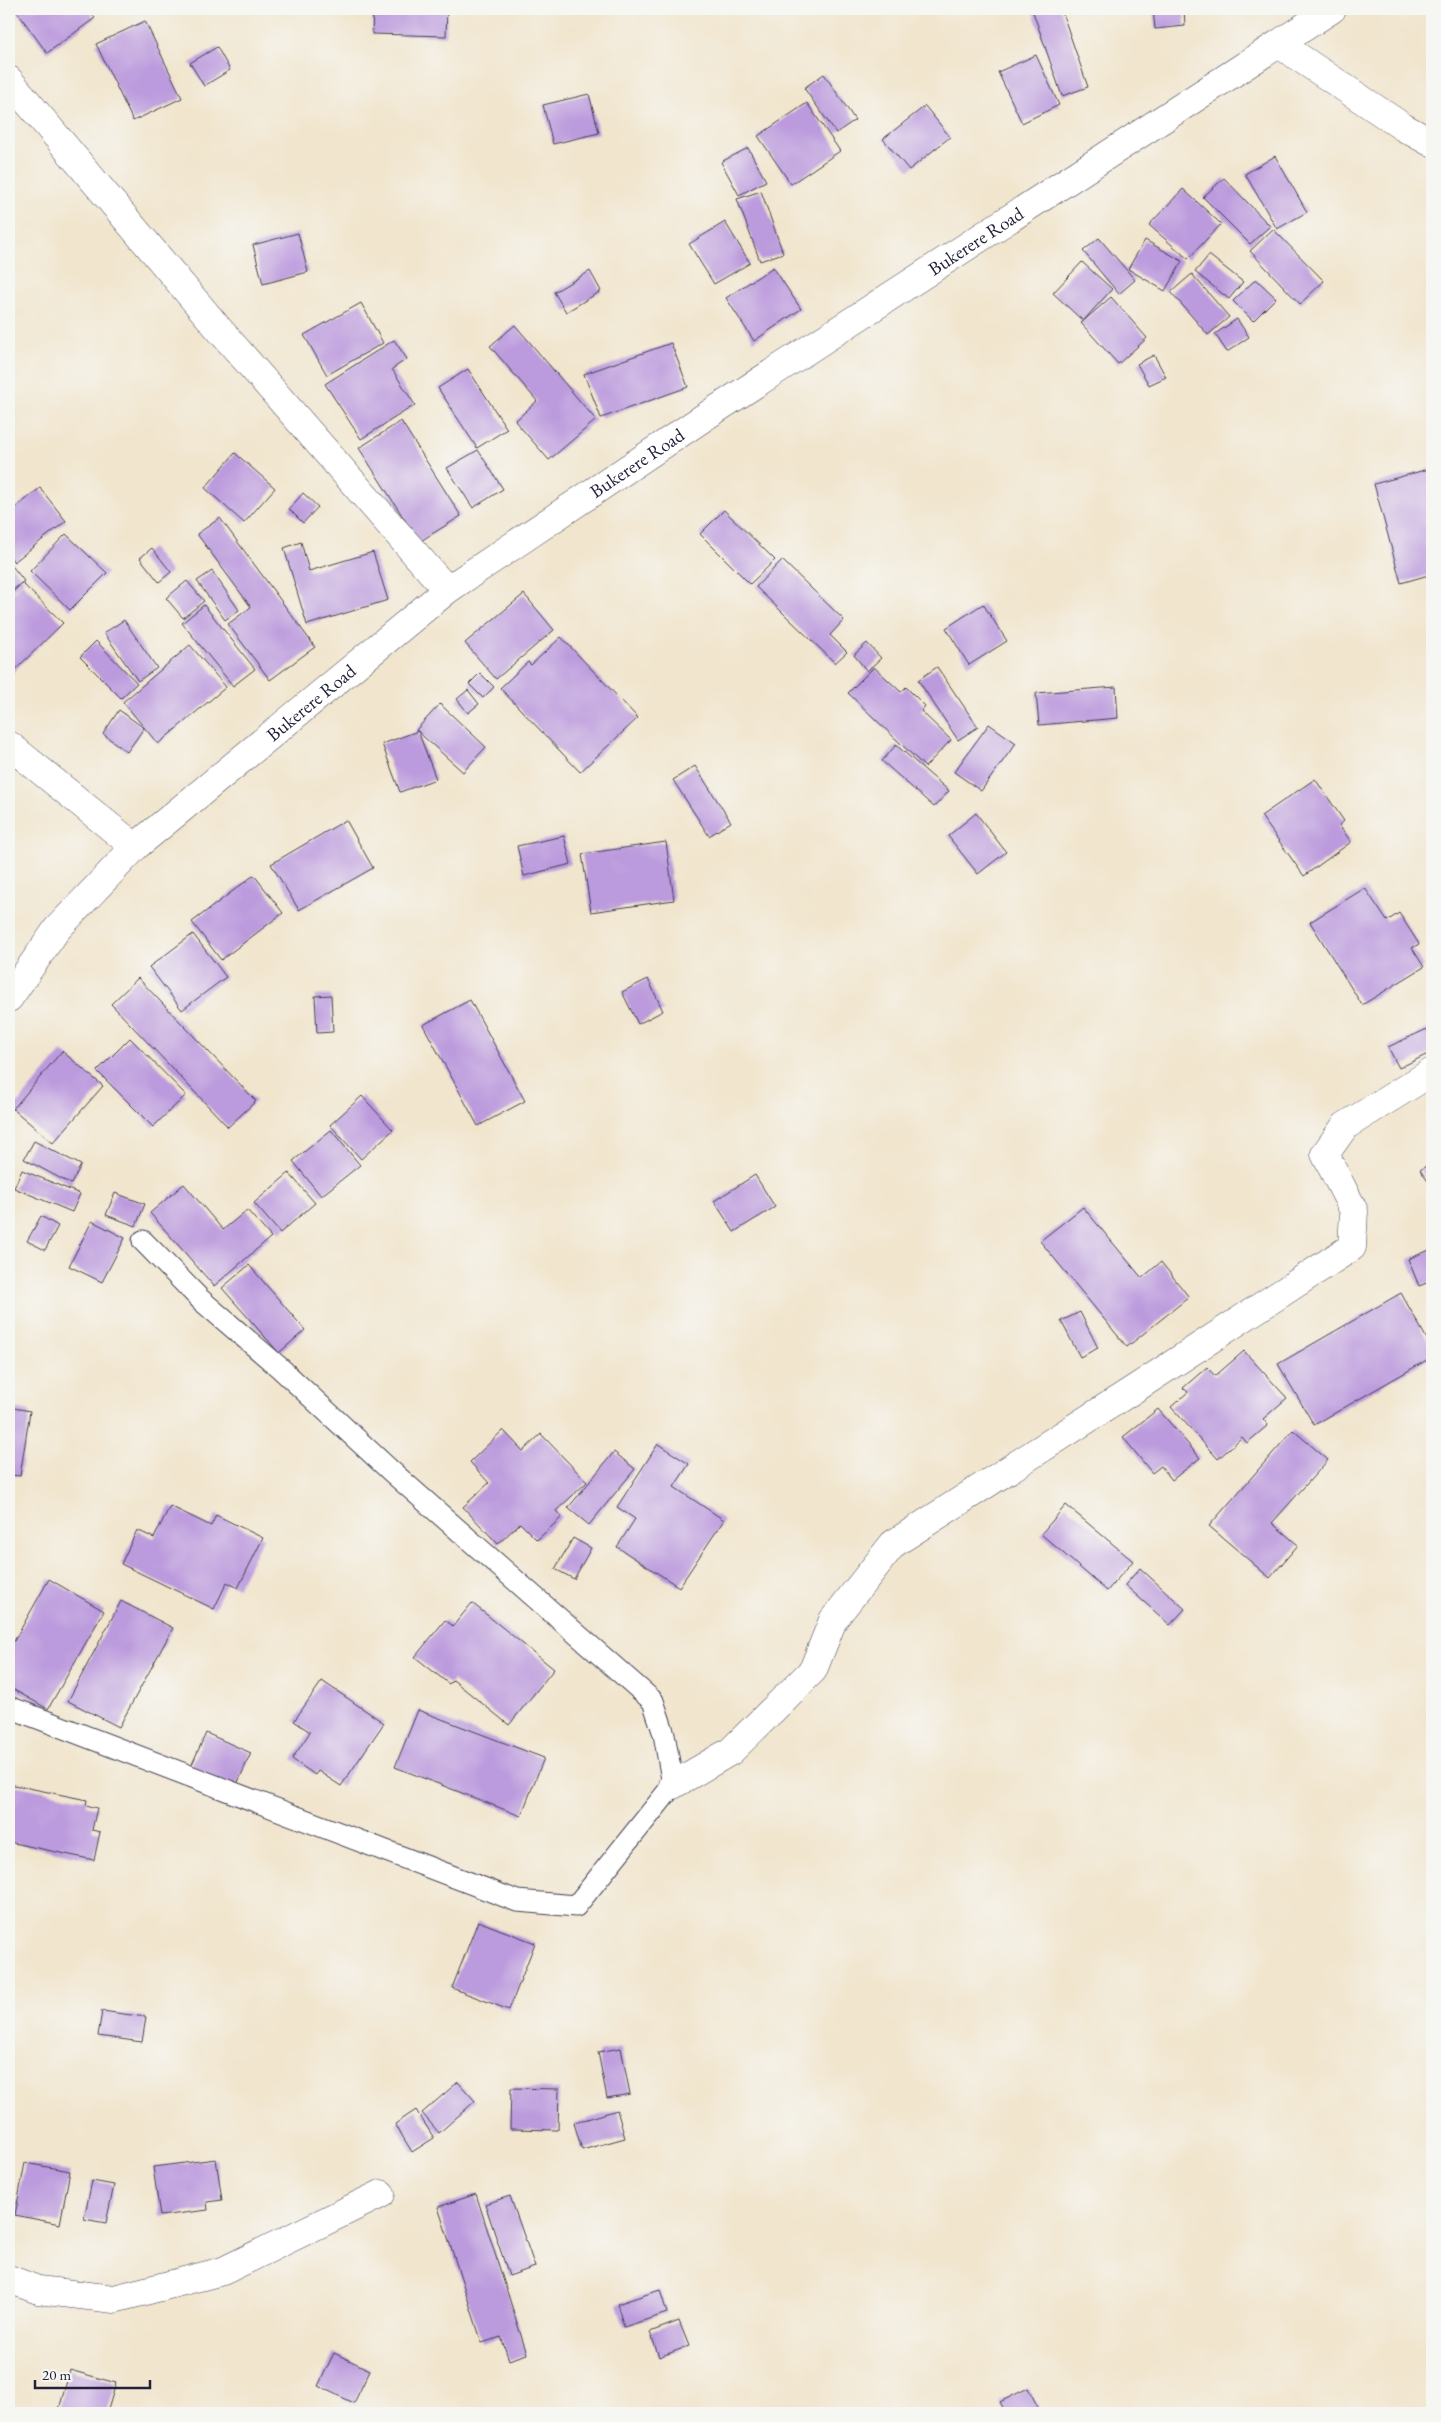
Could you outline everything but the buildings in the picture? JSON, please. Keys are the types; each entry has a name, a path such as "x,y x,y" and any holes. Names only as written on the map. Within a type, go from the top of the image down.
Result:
{"street":[{"name":"Bukerere Road","path":"9,998 57,929 134,848 447,590 706,416 1332,9"},
{"path":"1279,44 1403,128 1432,143"},
{"path":"9,80 218,328 447,590"},
{"path":"9,745 134,848"},
{"path":"673,1784 731,1751 813,1670 833,1620 893,1544 1352,1247 1354,1211 1325,1154 1345,1126 1432,1072"},
{"path":"9,2279 38,2290 114,2299 223,2271 381,2194"}],"lane":[{"path":"9,1707 517,1901 576,1906 673,1784 664,1734 653,1701 392,1472 280,1368 201,1300 143,1242"}]}
